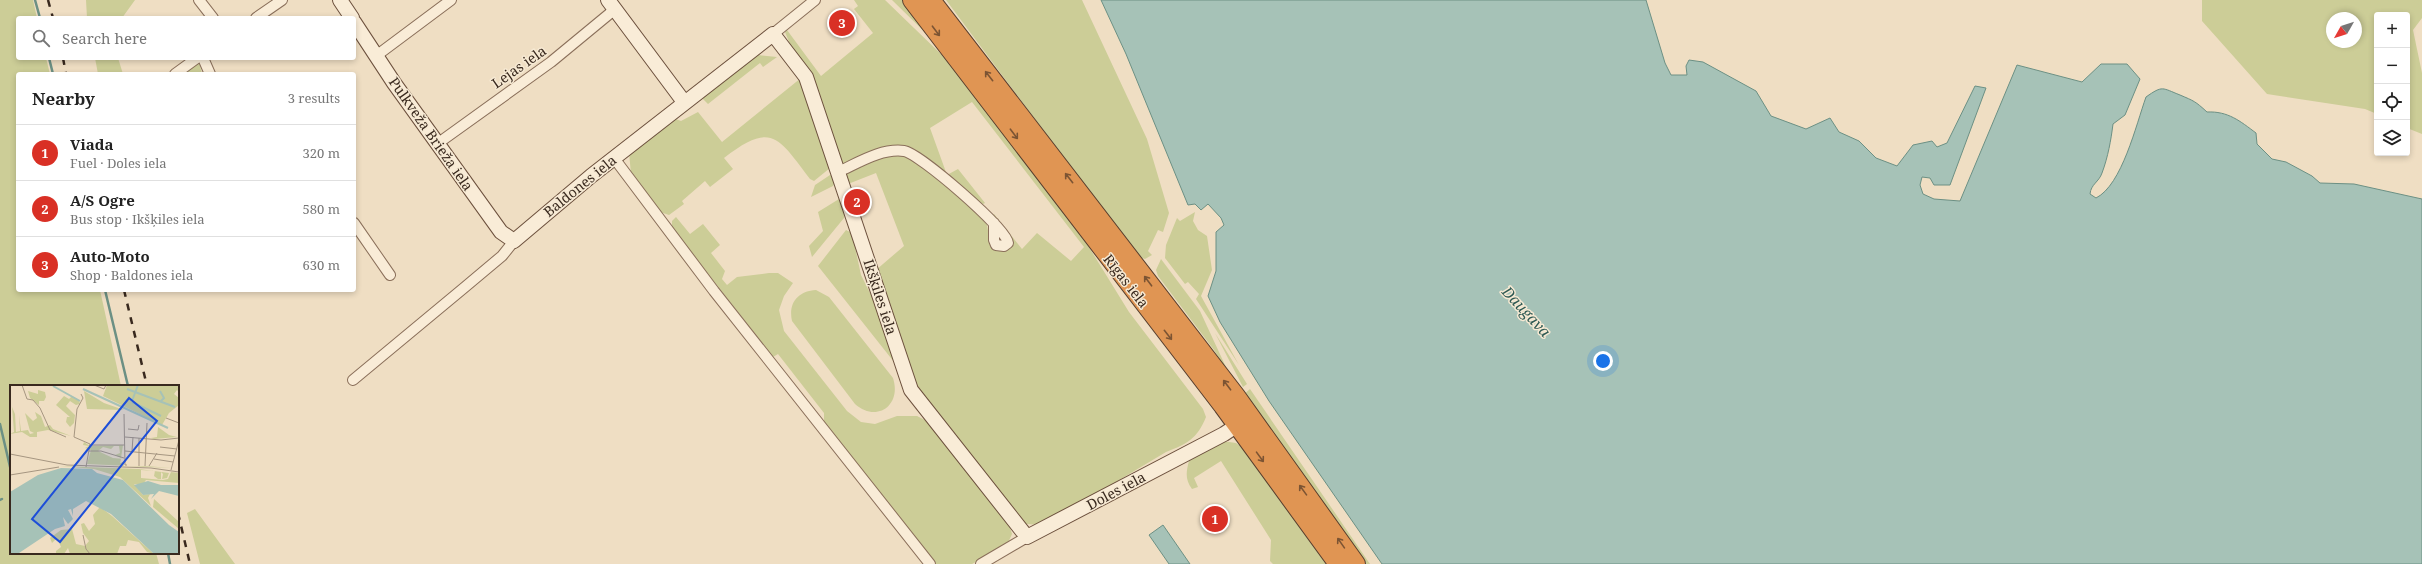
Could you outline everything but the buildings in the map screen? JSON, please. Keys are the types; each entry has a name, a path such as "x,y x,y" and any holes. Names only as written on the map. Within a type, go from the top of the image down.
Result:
{"highway":[{"name":"Rīgas iela","path":"912,0 1356,564"},
{"name":"Rīgas iela","path":"931,0 1243,421 1338,564"}],"street":[{"path":"199,0 211,16"},
{"path":"259,16 282,0"},
{"path":"340,0 351,16"},
{"path":"376,56 451,0"},
{"name":"Baldones iela","path":"353,380 502,256 514,241 684,102 773,34 808,2"},
{"path":"611,5 684,102"},
{"name":"Lejas iela","path":"437,144 551,62 611,5"},
{"name":"Pulkveža Brieža iela","path":"356,25 437,144 501,232 514,241"},
{"name":"Ikšķiles iela","path":"773,34 806,77 911,390 1027,537"},
{"path":"178,72 194,60"},
{"path":"204,60 209,72"},
{"path":"838,172 889,150 906,151 972,201 994,223"},
{"path":"614,158 714,291 930,564"},
{"path":"356,226 390,275"},
{"name":"Doles iela","path":"981,564 1027,537 1243,421"}],"green space":[{"path":"0,0 33,0 37,16 16,16 16,60 46,60 50,72 16,72 16,292 100,292 121,385 10,385 10,554 156,554 159,564 0,564"},
{"path":"86,0 135,0 123,16 87,16"},
{"path":"854,0 885,0 943,56 1087,244 1129,312 1203,409 1206,417 1199,431 1186,443 1166,452 1044,525 1026,524 1018,519 918,391 876,270 904,246 876,173 848,184 845,174 849,170 895,152 917,161 986,219 990,242 996,249 1003,251 1013,243 992,216 994,214 1022,249 1037,233 1071,261 1084,247 972,102 930,128 947,175 958,169 985,203 983,204 907,148 846,165 841,164 809,68 792,49 785,32 787,30 821,76 873,33 854,9 858,6"},
{"path":"892,0 905,0 947,54"},
{"path":"946,0 1082,0 1147,139 1169,213 1163,232 1158,230 1148,251 1152,255 1145,259 1139,257 1132,249"},
{"path":"2202,0 2422,0 2422,18 2413,30 2422,73 2422,134 2410,129 2410,12 2374,12 2374,113 2365,109 2267,94 2202,21"},
{"path":"758,55 777,57 763,67 760,63 708,104 701,97 744,62"},
{"path":"95,60 119,60 122,72 98,72"},
{"path":"199,62 202,72 184,72"},
{"path":"801,78 830,168 814,181 810,179 781,144 773,139 764,137 753,140 724,158 733,169 710,187 705,181 682,201 684,204 669,215 660,212 631,174 629,152 673,118 681,121 698,112 722,142"},
{"path":"830,175 833,175 835,182 833,186 811,197 815,185"},
{"path":"839,199 845,214 844,218 812,257 809,246 823,231 818,212"},
{"path":"1195,212 1193,221 1198,230 1207,236 1212,270 1201,296 1239,365 1196,299 1199,294 1188,282 1185,284 1165,258 1166,245 1177,218 1180,221"},
{"path":"676,217 690,234 703,224 720,245 711,253 725,271 722,279 727,285 737,277 769,273 778,273 793,283 784,296 779,310 784,331 847,411 861,422 875,424 897,416 917,416 929,422 1008,521 1012,534 1007,545 972,564 935,564 824,424 824,413 778,354 773,357 672,228 672,221"},
{"path":"846,230 852,233 861,275 877,307 898,367 818,266"},
{"path":"1161,259 1200,311 1231,378 1214,350 1158,276 1156,270"},
{"path":"816,290 829,297 893,378 895,388 894,397 885,409 879,412 871,412 855,404 792,321 792,309 796,299 804,293"},
{"path":"1215,333 1247,384 1243,387"},
{"path":"1250,389 1370,564 1364,564 1243,395"},
{"path":"1222,441 1236,443 1249,452 1330,564 1273,564 1270,561 1271,540 1221,461 1194,478 1198,487 1192,489 1188,482 1187,476 1189,461"},
{"path":"195,509 235,564 200,564 187,513"}],"water":[{"name":"Daugava","path":"1101,0 1646,0 1665,63 1671,75 1687,75 1686,66 1689,60 1703,62 1756,91 1771,116 1806,129 1830,118 1839,132 1859,141 1876,158 1897,166 1913,145 1932,141 1937,147 1947,143 1975,86 1986,88 1950,185 1934,185 1930,178 1922,177 1920,185 1923,194 1934,199 1960,201 2017,65 2082,82 2101,64 2127,64 2140,79 2125,115 2113,124 2104,167 2101,176 2093,185 2090,194 2096,198 2105,191 2121,168 2133,138 2146,97 2159,89 2166,89 2192,100 2207,112 2221,113 2239,121 2256,133 2257,144 2272,159 2286,162 2312,176 2320,183 2354,184 2422,199 2422,564 1382,564 1269,401 1220,322 1208,296 1216,271 1216,232 1224,225 1221,218 1208,204 1201,210 1195,204 1188,205 1126,54"},
{"path":"1163,525 1190,564 1169,564 1149,535"}],"waterway":[{"path":"35,0 39,16"},
{"path":"50,60 52,72"},
{"path":"105,292 128,385"},
{"path":"0,424 10,467"},
{"path":"168,554 170,564"}],"railway":[{"path":"48,0 52,16"},
{"path":"63,60 66,72"},
{"path":"124,292 147,385"},
{"path":"179,517 190,564"}],"place":[{"name":"Auto-Moto","path":"842,23"},
{"name":"A/S Ogre","path":"857,202"},
{"name":"Viada","path":"1215,519"}]}
